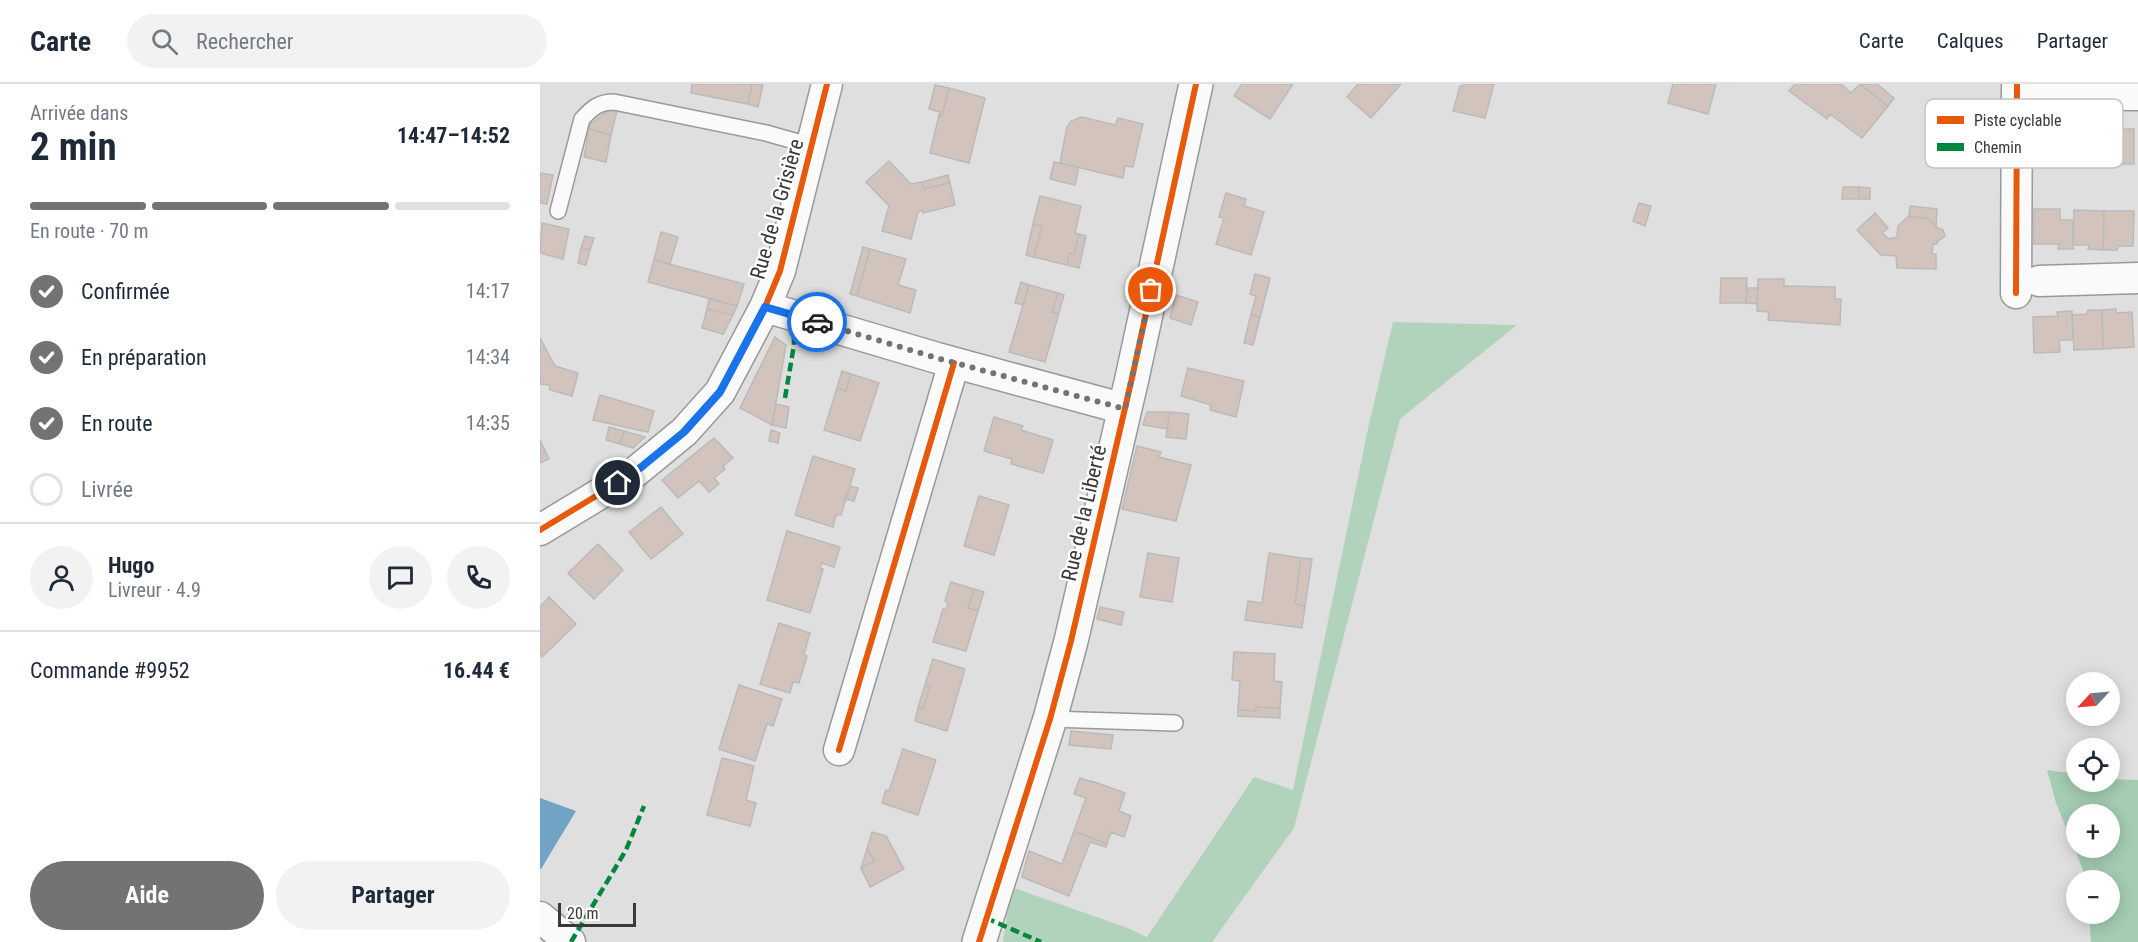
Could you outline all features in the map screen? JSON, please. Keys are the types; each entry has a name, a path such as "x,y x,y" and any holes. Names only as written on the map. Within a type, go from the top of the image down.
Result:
{"street":[{"name":"Rue de la Grisière","path":"540,530 634,473 684,432 720,392 765,307 780,271 827,84"},
{"name":"Rue de la Liberté","path":"979,942 1050,719 1071,641 1125,409 1196,84"},
{"path":"2029,89 2138,95"},
{"path":"2028,168 2027,287 2138,278"},
{"path":"765,307 954,363 1125,409"},
{"path":"839,750 954,363"},
{"path":"540,917 570,942"}],"lane":[{"path":"558,211 582,119 602,102 614,102 812,146"},
{"path":"1050,719 1175,723"}],"green space":[{"path":"1393,322 1517,325 1400,419 1294,828 1212,942 1003,942 1011,887 1128,928 1147,937 1254,777 1293,790 1369,424"},
{"path":"2047,770 2066,773 2066,792 2120,792 2120,779 2138,780 2138,942 2091,942 2090,924 2120,924 2120,870 2083,870 2078,858 2120,858 2120,804 2066,804 2066,828"}],"water":[{"path":"540,798 576,811 541,869 540,869"}],"building":[{"path":"692,84 752,84 748,104 691,93"},
{"path":"752,84 763,84 758,107 748,104"},
{"path":"1242,84 1293,84 1270,119 1234,96"},
{"path":"1358,84 1401,84 1371,118 1347,97"},
{"path":"1463,84 1494,84 1485,118 1453,111 1460,86"},
{"path":"1673,84 1716,84 1708,114 1668,103"},
{"path":"1795,84 1841,84 1851,93 1860,84 1888,106 1862,138 1830,114 1827,119 1789,91"},
{"path":"1860,84 1877,84 1894,98 1888,106"},
{"path":"935,85 949,88 942,116 939,115 940,112 929,109"},
{"path":"949,88 985,98 969,163 930,153 939,115 942,116"},
{"path":"610,109 617,111 611,135 589,129 591,124"},
{"path":"1082,117 1115,125 1118,118 1143,124 1133,167 1125,166 1123,178 1060,163 1067,127 1071,121"},
{"path":"589,129 611,135 606,162 584,157"},
{"path":"2123,129 2134,129 2134,164 2123,164"},
{"path":"889,161 911,184 922,182 924,189 950,183 955,205 923,213 923,210 918,212 911,239 882,231 889,206 866,182"},
{"path":"1054,162 1079,167 1075,185 1050,179"},
{"path":"540,173 553,175 547,204 540,203"},
{"path":"948,175 950,183 924,189 922,182"},
{"path":"1843,187 1859,187 1859,199 1842,199"},
{"path":"1859,187 1870,188 1870,199 1859,199"},
{"path":"1226,193 1246,199 1244,206 1264,212 1251,255 1216,244 1224,218 1219,217"},
{"path":"1040,196 1081,206 1075,233 1079,234 1074,254 1069,253 1067,265 1034,257 1042,226 1033,224"},
{"path":"1639,203 1651,206 1645,226 1633,221"},
{"path":"1910,206 1937,209 1936,227 1929,219 1909,216"},
{"path":"2034,209 2060,209 2060,220 2073,220 2073,249 2058,249 2059,244 2034,244"},
{"path":"2074,210 2104,211 2103,250 2088,249 2089,245 2073,245"},
{"path":"2104,211 2134,211 2133,246 2118,246 2117,250 2103,250"},
{"path":"1875,213 1888,228 1882,233 1889,239 1897,237 1898,226 1909,216 1929,219 1936,227 1943,230 1945,236 1937,244 1933,244 1932,254 1936,254 1936,269 1897,268 1896,256 1881,255 1857,230"},
{"path":"542,223 569,229 563,259 540,253"},
{"path":"1033,224 1042,226 1034,257 1026,255"},
{"path":"661,232 678,237 670,264 654,260"},
{"path":"1079,234 1086,236 1079,268 1067,265 1069,253 1074,254"},
{"path":"585,236 594,238 590,250 581,248"},
{"path":"863,247 870,249 857,296 850,294"},
{"path":"581,248 590,250 586,265 578,263"},
{"path":"870,249 906,259 898,285 916,290 910,313 857,296"},
{"path":"654,260 744,284 737,306 648,282"},
{"path":"1255,274 1270,278 1260,318 1251,314 1256,296 1250,294"},
{"path":"1721,278 1747,278 1746,303 1720,303"},
{"path":"1758,279 1784,279 1784,286 1835,287 1835,299 1841,299 1840,325 1768,320 1769,312 1757,311"},
{"path":"1021,282 1029,285 1023,305 1015,303"},
{"path":"1029,285 1058,293 1052,312 1059,313 1045,362 1009,352"},
{"path":"1747,288 1758,288 1757,304 1746,303"},
{"path":"1058,293 1064,295 1059,313 1052,312"},
{"path":"1176,295 1198,302 1191,325 1170,318"},
{"path":"709,299 737,306 733,315 707,309"},
{"path":"707,309 733,315 723,334 702,328"},
{"path":"2116,309 2116,313 2132,312 2134,347 2103,349 2102,310"},
{"path":"2088,310 2102,310 2103,349 2074,350 2072,315 2087,314"},
{"path":"2072,311 2073,340 2059,340 2060,352 2034,353 2033,317 2058,316 2057,312"},
{"path":"1251,314 1260,318 1253,345 1244,343"},
{"path":"775,337 786,345 772,425 740,408"},
{"path":"540,338 555,366 578,373 572,396 550,390 549,385 540,384"},
{"path":"1188,368 1244,381 1236,417 1210,410 1211,405 1181,396"},
{"path":"842,371 851,374 846,391 837,388"},
{"path":"851,374 879,383 860,441 824,430 837,388 846,391"},
{"path":"600,395 654,411 648,432 593,420"},
{"path":"776,404 789,407 786,428 772,425"},
{"path":"1147,412 1170,412 1167,429 1143,425"},
{"path":"1170,412 1189,414 1186,439 1166,437"},
{"path":"994,417 1023,426 1021,430 1053,440 1043,473 1011,464 1012,459 984,451"},
{"path":"609,427 624,431 620,444 606,440"},
{"path":"771,430 780,433 778,443 769,441"},
{"path":"624,431 645,437 633,448 620,444"},
{"path":"714,438 733,458 714,478 719,484 709,492 699,481 678,498 662,480"},
{"path":"540,440 549,459 540,463"},
{"path":"1137,446 1161,452 1159,457 1191,465 1176,521 1122,509"},
{"path":"813,456 855,469 841,515 836,515 833,527 795,515"},
{"path":"850,486 858,488 854,501 845,499"},
{"path":"979,496 1009,505 994,555 964,546"},
{"path":"661,507 683,534 651,559 629,532"},
{"path":"787,531 840,547 834,567 822,563 820,568 823,569 810,613 767,600"},
{"path":"598,544 623,570 594,599 568,573"},
{"path":"1148,553 1179,558 1172,602 1140,597"},
{"path":"1269,553 1301,558 1295,604 1305,606 1302,628 1245,620 1248,601 1262,603"},
{"path":"1301,558 1312,559 1305,606 1295,604"},
{"path":"951,582 974,589 968,608 978,611 966,651 933,642 943,609 946,610 948,603 945,601"},
{"path":"974,589 984,592 978,611 968,608"},
{"path":"549,597 576,624 542,657 540,655 540,607"},
{"path":"1100,607 1124,612 1121,625 1097,619"},
{"path":"779,623 810,633 804,654 807,656 799,683 793,682 790,693 760,684"},
{"path":"1234,652 1275,654 1274,681 1282,682 1280,708 1256,707 1256,711 1238,710 1240,681 1232,680"},
{"path":"933,659 965,669 947,731 915,721 918,708 923,709 930,687 925,685"},
{"path":"739,685 782,699 773,726 767,724 755,761 719,749"},
{"path":"925,685 930,687 923,709 918,708"},
{"path":"1256,707 1280,708 1280,718 1238,716 1238,710 1256,711"},
{"path":"1071,731 1113,735 1111,749 1069,745"},
{"path":"903,749 936,760 918,815 882,803 886,790 889,791"},
{"path":"722,758 754,766 746,800 756,803 750,826 707,815"},
{"path":"1080,778 1125,793 1119,811 1131,816 1124,837 1111,832 1107,844 1074,831 1086,798 1074,794"},
{"path":"1074,831 1107,844 1106,847 1090,842 1069,896 1022,877 1029,851 1062,864"},
{"path":"872,832 886,836 904,869 870,887 861,868 875,861 867,849"},
{"path":"867,849 875,861 861,868"}],"marked path":[{"path":"785,398 794,345 794,315"},
{"path":"571,942 626,850 644,806"},
{"path":"986,918 1041,942"}],"cycle path":[{"path":"540,530 634,473 684,432 720,392 765,307 780,271 827,84"},
{"path":"979,942 1050,719 1071,641 1132,378 1196,84"},
{"path":"2017,84 2017,99"},
{"path":"2016,293 2017,168"},
{"path":"839,750 954,363"}],"way so far":[{"path":"817,322 937,358 1125,409 1151,290"}],"route":[{"path":"618,483 634,473 684,432 720,392 765,307 817,322"}]}
